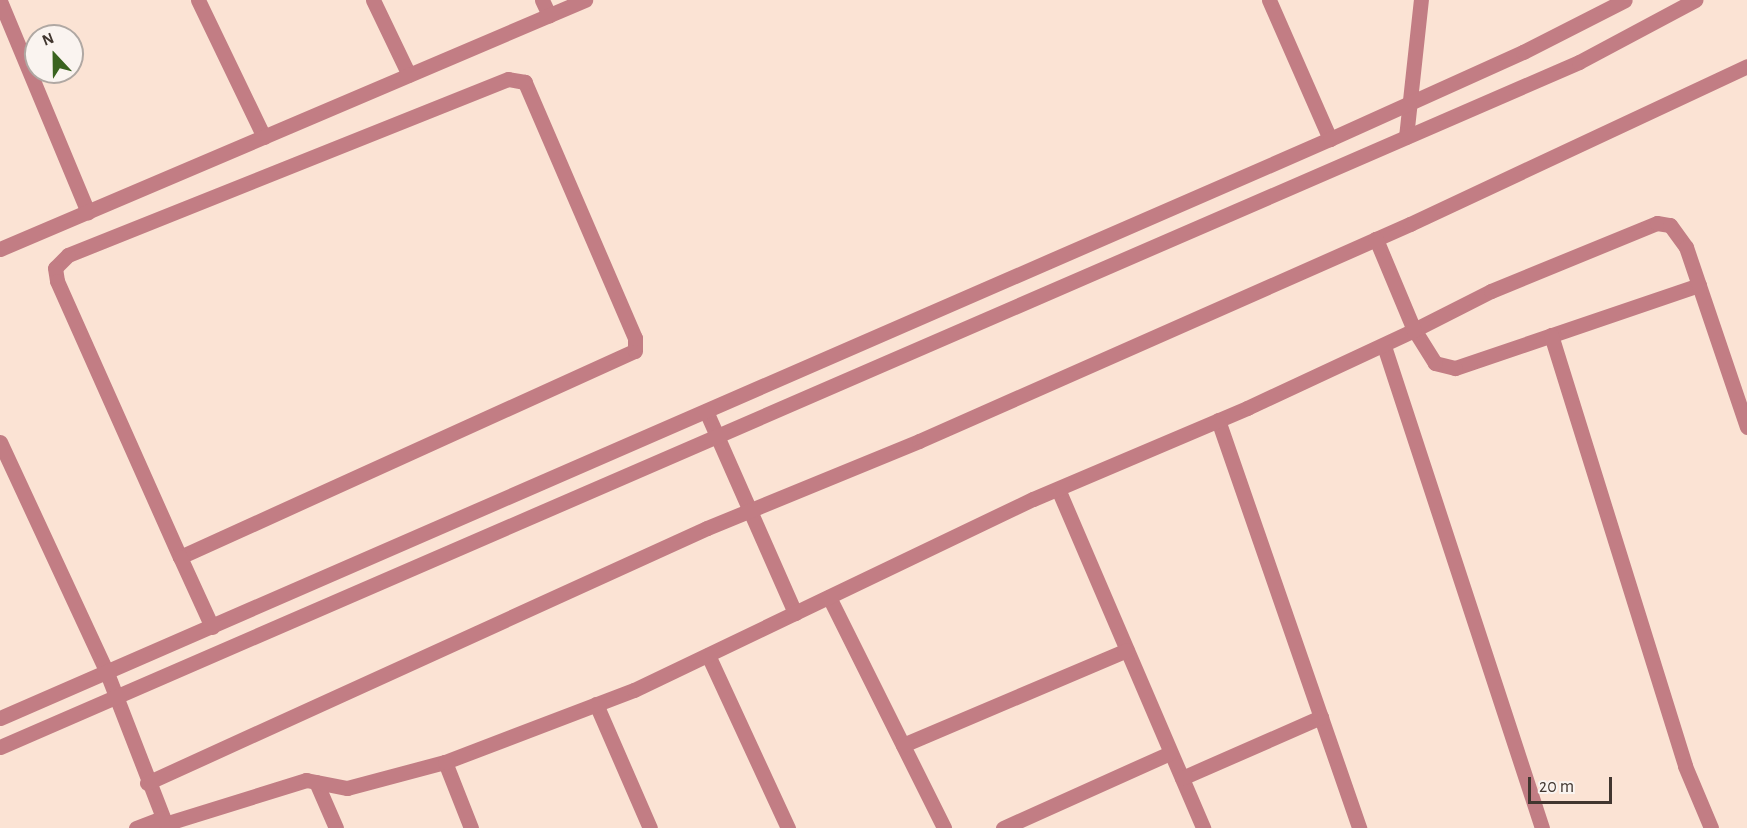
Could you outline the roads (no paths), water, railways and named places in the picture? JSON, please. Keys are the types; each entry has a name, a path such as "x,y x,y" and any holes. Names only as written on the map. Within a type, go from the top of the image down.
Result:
{"street":[{"path":"198,0 264,137"},
{"path":"373,0 409,75"},
{"path":"542,0 549,15"},
{"path":"0,249 585,0"},
{"path":"1269,0 1330,139"},
{"path":"1406,137 1421,0"},
{"path":"0,718 1330,139 1523,52 1625,0"},
{"path":"0,747 1579,62 1695,0"},
{"path":"0,1 88,212"},
{"path":"147,783 490,624 749,511 919,441 1376,239 1747,66"},
{"path":"180,557 635,351 635,338 525,81 508,79 60,259 56,268 57,281 180,557 212,627"},
{"path":"136,828 165,823 306,780 347,788 445,762 596,704 708,655 1058,489 1384,346 1491,291 1657,223 1670,225 1680,236 1741,391 1747,427"},
{"path":"1376,239 1414,330 1435,363 1448,369 1699,285"},
{"path":"1551,335 1685,766 1711,828"},
{"path":"1384,346 1542,828"},
{"path":"706,411 795,613"},
{"path":"1218,420 1359,828"},
{"path":"0,442 106,673 147,783 165,823"},
{"path":"1058,489 1203,828"},
{"path":"829,597 944,828"},
{"path":"903,745 1127,650"},
{"path":"708,655 788,828"},
{"path":"596,704 650,828"},
{"path":"1182,778 1321,717"},
{"path":"1003,828 1170,753"},
{"path":"445,762 471,828"},
{"path":"316,782 336,828"}]}
